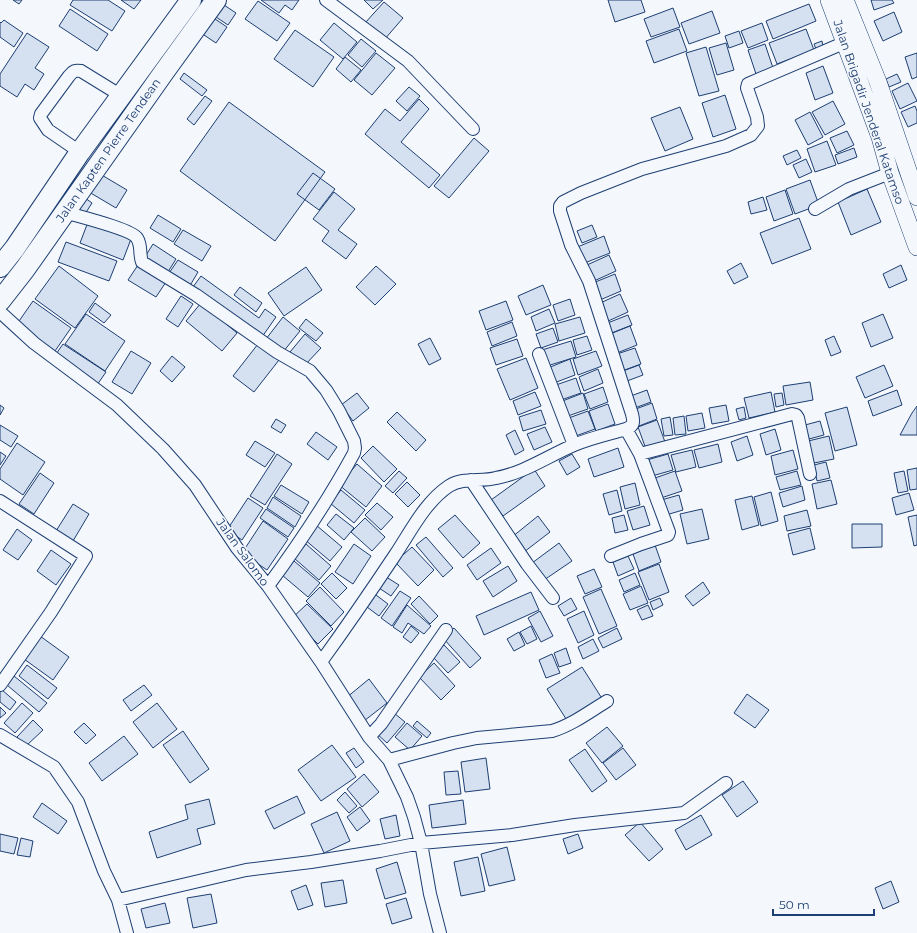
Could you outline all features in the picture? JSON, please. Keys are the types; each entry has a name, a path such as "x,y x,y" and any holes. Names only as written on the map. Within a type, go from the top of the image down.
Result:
{"highway":[{"name":"Jalan Kapten Pierre Tendean","path":"0,267 120,95 190,0"},
{"name":"Jalan Kapten Pierre Tendean","path":"0,301 216,0"},
{"path":"14,248 32,258"}],"main road":[{"name":"Jalan Brigadir Jenderal Katamso","path":"829,0 887,134 917,197"},
{"name":"Jalan Brigadir Jenderal Katamso","path":"845,0 878,82 887,134 890,173 917,247"}],"street":[{"path":"326,0 408,61 473,129"},
{"path":"321,662 348,625 424,512 450,485 460,481 498,478 538,462 574,445 626,429 631,427 633,424 632,414 589,281 571,245 560,211 560,206 563,202 581,192 642,169 726,146 751,135 758,126 755,111 747,88 748,84 846,42"},
{"path":"80,152 45,127 40,118 41,114 72,72 77,70 120,95"},
{"path":"815,209 850,189 890,173"},
{"path":"64,212 125,231 136,236 140,244 142,262 196,295 277,352 310,371 326,390 339,411 354,442 354,453 287,560 268,586"},
{"name":"Jalan Salomo","path":"0,312 25,335 117,405 163,449 195,485 237,548 268,586 321,662 369,737 389,760 411,806 421,843 430,894 440,933"},
{"path":"539,354 574,445"},
{"path":"640,454 792,414 796,415 798,418 810,474"},
{"path":"611,556 668,535 669,532 640,454 626,429"},
{"path":"471,480 527,564 553,598"},
{"path":"0,501 86,556 51,612 0,685"},
{"path":"369,737 381,724 446,630"},
{"path":"389,760 477,738 552,731 562,728 607,701"},
{"path":"0,735 54,767 78,802 104,871 118,900 127,933"},
{"path":"118,900 246,870 319,861 421,843 512,835 575,825 684,813 726,784"}],"building":[{"path":"13,0 22,0 19,4"},
{"path":"73,0 108,0 125,11 112,31 70,5"},
{"path":"121,0 141,0 134,9"},
{"path":"261,0 299,0 292,10 285,5 279,13"},
{"path":"364,0 383,0 373,9"},
{"path":"608,0 641,0 645,12 615,22"},
{"path":"871,0 892,0 894,3 874,10"},
{"path":"258,1 290,23 277,41 245,19"},
{"path":"384,2 403,18 384,40 365,23"},
{"path":"221,3 236,13 228,25 213,15"},
{"path":"809,4 816,21 773,39 766,21"},
{"path":"673,8 680,27 651,37 644,19"},
{"path":"70,9 108,34 97,51 59,26"},
{"path":"712,11 720,33 689,44 681,23"},
{"path":"894,12 902,32 883,41 874,21"},
{"path":"212,17 227,27 216,43 201,33"},
{"path":"4,20 23,33 14,47 0,37 0,22 1,23"},
{"path":"334,23 357,42 343,59 320,40"},
{"path":"762,23 768,40 748,48 741,31"},
{"path":"679,29 687,51 654,63 646,41"},
{"path":"806,29 814,50 777,64 769,43"},
{"path":"295,30 334,57 313,87 274,59"},
{"path":"739,31 743,43 729,48 725,36"},
{"path":"27,33 49,47 35,68 44,74 34,90 25,84 17,97 0,86 0,74"},
{"path":"361,39 376,51 362,67 348,55"},
{"path":"822,41 823,47 816,49 814,44"},
{"path":"726,43 734,70 717,75 709,48"},
{"path":"765,44 773,68 756,74 748,50"},
{"path":"706,47 719,91 699,96 686,53"},
{"path":"376,53 395,68 372,95 354,80"},
{"path":"917,53 917,77 912,79 905,57"},
{"path":"345,57 361,70 351,82 336,69"},
{"path":"823,66 833,93 815,100 806,73"},
{"path":"184,73 207,90 202,96 180,79"},
{"path":"897,74 901,82 889,87 886,79"},
{"path":"908,83 917,101 900,109 892,91"},
{"path":"409,87 420,96 407,111 396,101"},
{"path":"725,95 736,129 713,137 702,103"},
{"path":"205,96 212,101 194,125 187,119"},
{"path":"419,99 429,109 401,142 440,175 429,188 365,134 385,109 400,121"},
{"path":"833,101 845,124 825,135 812,112"},
{"path":"229,102 325,172 275,241 180,171"},
{"path":"915,106 917,111 917,123 908,127 901,112"},
{"path":"680,107 693,139 665,151 651,118"},
{"path":"810,112 823,137 808,145 795,120"},
{"path":"847,131 854,145 837,153 830,138"},
{"path":"474,138 489,151 449,198 434,186"},
{"path":"827,141 836,165 815,172 807,149"},
{"path":"854,148 857,157 838,164 835,155"},
{"path":"797,150 801,158 787,165 783,156"},
{"path":"806,159 812,172 799,178 793,165"},
{"path":"313,173 335,189 319,210 297,194"},
{"path":"100,174 127,190 116,208 89,192"},
{"path":"810,180 819,205 795,214 786,189"},
{"path":"867,189 881,222 851,235 838,202"},
{"path":"785,190 793,214 774,221 766,197"},
{"path":"334,192 355,209 338,230 357,244 346,259 322,241 329,231 313,219"},
{"path":"81,195 92,203 83,217 72,209"},
{"path":"763,197 767,210 751,214 748,202"},
{"path":"158,215 181,229 173,242 150,228"},
{"path":"799,218 811,249 772,264 760,233"},
{"path":"88,222 131,239 123,260 80,243"},
{"path":"592,225 597,237 582,243 577,231"},
{"path":"183,230 211,246 202,261 174,244"},
{"path":"604,236 610,253 582,264 575,248"},
{"path":"66,242 117,261 109,281 58,262"},
{"path":"153,244 176,259 166,275 143,260"},
{"path":"609,255 616,271 594,281 587,265"},
{"path":"178,260 198,272 188,289 167,276"},
{"path":"741,263 748,277 734,284 727,271"},
{"path":"138,265 166,282 156,297 128,280"},
{"path":"901,265 907,280 889,288 883,274"},
{"path":"59,266 98,296 75,328 35,299"},
{"path":"376,266 396,284 375,305 356,287"},
{"path":"306,267 322,290 284,316 268,293"},
{"path":"615,274 621,291 600,300 593,283"},
{"path":"201,276 259,318 265,309 276,317 262,337 193,287"},
{"path":"543,285 551,305 526,315 518,296"},
{"path":"240,287 262,303 256,312 234,295"},
{"path":"620,294 628,312 606,322 598,304"},
{"path":"181,296 193,304 178,327 166,319"},
{"path":"570,299 575,315 558,321 553,305"},
{"path":"33,301 71,328 55,351 17,324"},
{"path":"506,301 513,320 486,330 479,311"},
{"path":"95,303 111,315 104,323 89,312"},
{"path":"201,303 237,333 222,351 186,321"},
{"path":"549,309 555,323 536,331 531,317"},
{"path":"86,314 125,341 105,371 65,344"},
{"path":"883,314 893,338 871,347 862,323"},
{"path":"628,315 632,325 609,334 605,324"},
{"path":"283,317 300,331 283,352 266,339"},
{"path":"580,317 585,333 559,341 555,324"},
{"path":"306,319 323,333 316,341 299,328"},
{"path":"512,322 517,336 492,346 487,332"},
{"path":"630,326 637,345 617,353 610,334"},
{"path":"553,328 558,342 541,348 536,334"},
{"path":"305,334 321,348 305,365 290,352"},
{"path":"587,336 592,350 577,355 573,340"},
{"path":"834,336 841,352 831,356 825,340"},
{"path":"430,338 441,359 429,365 418,344"},
{"path":"517,339 523,356 496,365 490,348"},
{"path":"571,341 576,357 547,366 542,350"},
{"path":"63,344 106,372 97,385 54,357"},
{"path":"258,344 279,360 254,392 233,376"},
{"path":"635,348 641,364 622,371 617,354"},
{"path":"131,351 151,363 132,394 112,382"},
{"path":"596,351 602,366 578,375 573,359"},
{"path":"172,356 185,367 172,382 160,371"},
{"path":"526,358 538,388 510,400 497,369"},
{"path":"570,359 575,375 554,383 548,368"},
{"path":"639,365 643,375 627,381 623,371"},
{"path":"884,365 893,386 865,398 856,377"},
{"path":"598,369 603,383 584,391 579,377"},
{"path":"576,378 581,393 558,401 553,386"},
{"path":"810,382 813,400 786,405 783,386"},
{"path":"603,387 608,402 590,409 584,394"},
{"path":"647,390 651,402 632,409 628,397"},
{"path":"897,390 902,405 873,416 868,401"},
{"path":"535,392 541,406 518,415 513,401"},
{"path":"771,392 775,412 749,418 744,398"},
{"path":"357,393 369,408 353,421 341,405"},
{"path":"583,393 588,409 565,417 560,402"},
{"path":"782,393 784,405 776,407 774,394"},
{"path":"652,403 657,419 639,426 633,410"},
{"path":"608,404 615,424 596,431 589,411"},
{"path":"0,405 4,408 0,415"},
{"path":"726,405 729,421 712,424 709,408"},
{"path":"917,406 917,435 900,435 912,413"},
{"path":"744,407 746,418 739,420 736,409"},
{"path":"847,407 857,445 835,451 825,413"},
{"path":"541,410 546,424 523,431 519,417"},
{"path":"588,411 595,429 573,437 566,419"},
{"path":"397,412 426,440 416,451 387,422"},
{"path":"702,413 705,428 688,431 686,416"},
{"path":"684,416 686,434 675,435 673,418"},
{"path":"670,417 673,435 664,436 661,419"},
{"path":"276,419 286,425 281,433 271,427"},
{"path":"657,420 665,442 646,449 638,427"},
{"path":"820,421 824,435 809,439 805,425"},
{"path":"0,425 18,436 11,447 0,440"},
{"path":"545,427 552,442 534,450 527,434"},
{"path":"775,429 781,450 766,455 760,434"},
{"path":"515,430 524,450 515,455 506,435"},
{"path":"316,432 337,447 328,460 307,444"},
{"path":"747,436 753,455 737,461 731,442"},
{"path":"829,436 834,459 809,464 804,442"},
{"path":"255,441 275,453 265,467 246,455"},
{"path":"17,443 45,462 23,495 0,479 0,469"},
{"path":"718,444 722,462 699,468 694,450"},
{"path":"373,446 397,469 384,482 361,458"},
{"path":"618,448 624,467 594,477 588,459"},
{"path":"692,450 696,467 676,472 671,455"},
{"path":"793,450 798,469 775,475 771,456"},
{"path":"0,452 6,456 0,465"},
{"path":"277,454 292,464 265,505 250,496"},
{"path":"572,454 580,467 567,475 559,461"},
{"path":"668,454 673,470 652,476 647,460"},
{"path":"826,462 830,478 817,481 814,465"},
{"path":"357,464 382,486 366,507 339,485"},
{"path":"917,468 917,489 910,490 907,470"},
{"path":"534,469 545,486 503,516 491,500"},
{"path":"399,471 407,478 393,493 385,486"},
{"path":"675,471 682,491 661,498 655,478"},
{"path":"797,471 801,485 780,490 776,477"},
{"path":"904,471 908,491 898,493 894,473"},
{"path":"40,473 54,483 34,514 19,504"},
{"path":"831,480 837,504 817,509 812,484"},
{"path":"407,482 420,495 408,507 395,494"},
{"path":"635,483 640,505 625,509 620,487"},
{"path":"281,485 309,502 302,514 274,496"},
{"path":"802,486 805,500 783,507 779,493"},
{"path":"341,490 365,510 354,523 330,503"},
{"path":"617,490 622,511 609,515 603,494"},
{"path":"771,492 778,521 761,526 754,497"},
{"path":"909,493 914,510 896,515 892,498"},
{"path":"679,495 683,510 666,515 661,500"},
{"path":"752,496 759,525 742,530 735,500"},
{"path":"273,497 301,516 295,527 267,508"},
{"path":"248,498 263,508 242,540 227,530"},
{"path":"377,503 393,517 381,530 365,515"},
{"path":"73,504 89,514 73,541 56,531"},
{"path":"644,506 650,525 633,530 627,511"},
{"path":"266,509 294,528 288,537 260,518"},
{"path":"702,509 709,539 687,544 680,514"},
{"path":"807,510 811,526 787,531 784,516"},
{"path":"336,514 354,528 344,540 327,525"},
{"path":"455,515 480,543 463,558 438,529"},
{"path":"624,515 628,530 615,533 612,518"},
{"path":"917,515 917,545 914,546 908,517"},
{"path":"538,516 550,532 524,552 512,537"},
{"path":"365,518 385,537 372,551 351,532"},
{"path":"263,521 288,539 267,570 242,553"},
{"path":"852,524 882,524 882,547 852,548"},
{"path":"316,525 342,547 330,561 304,539"},
{"path":"810,528 815,549 793,555 788,534"},
{"path":"17,529 32,540 18,560 3,550"},
{"path":"426,537 453,568 443,577 416,545"},
{"path":"559,543 572,561 544,580 532,563"},
{"path":"306,544 331,566 319,580 294,558"},
{"path":"354,544 371,556 353,584 335,572"},
{"path":"655,545 661,562 639,571 633,554"},
{"path":"412,547 434,570 418,586 395,562"},
{"path":"491,548 501,563 477,580 467,565"},
{"path":"51,550 71,564 56,585 37,571"},
{"path":"628,556 634,569 618,576 613,562"},
{"path":"294,561 320,583 308,597 282,575"},
{"path":"659,564 669,592 649,600 638,572"},
{"path":"508,566 517,581 493,597 483,581"},
{"path":"594,569 602,587 585,594 577,576"},
{"path":"332,573 347,588 336,599 321,584"},
{"path":"635,573 640,585 624,592 619,580"},
{"path":"383,575 399,585 391,596 376,586"},
{"path":"703,582 710,593 693,606 685,596"},
{"path":"641,586 648,603 630,610 623,594"},
{"path":"320,587 344,612 331,626 306,601"},
{"path":"601,589 617,626 599,634 583,597"},
{"path":"400,591 411,598 392,626 381,618"},
{"path":"372,592 388,604 379,616 363,604"},
{"path":"531,592 539,610 484,635 476,616"},
{"path":"419,596 438,616 430,624 411,604"},
{"path":"571,598 577,609 564,616 558,606"},
{"path":"660,598 663,605 653,610 650,602"},
{"path":"307,604 333,629 318,644 292,618"},
{"path":"407,605 431,626 424,634 408,623 402,633 393,627"},
{"path":"648,605 653,616 642,620 637,610"},
{"path":"540,611 553,636 541,642 528,618"},
{"path":"584,611 594,635 578,643 567,619"},
{"path":"411,626 419,633 411,643 403,637"},
{"path":"531,626 537,639 527,644 520,632"},
{"path":"454,628 481,658 470,668 443,638"},
{"path":"617,628 622,639 603,648 598,638"},
{"path":"519,632 525,645 514,651 507,639"},
{"path":"40,636 69,657 53,680 24,659"},
{"path":"593,639 599,651 583,659 578,647"},
{"path":"444,645 460,662 448,673 432,656"},
{"path":"566,648 571,663 559,667 554,653"},
{"path":"552,654 560,673 546,678 539,660"},
{"path":"434,663 455,686 441,700 419,677"},
{"path":"27,665 57,688 48,699 19,676"},
{"path":"582,667 603,700 568,722 547,689"},
{"path":"14,676 47,703 39,712 7,685"},
{"path":"369,679 387,703 364,721 346,698"},
{"path":"144,685 152,695 131,711 123,700"},
{"path":"2,690 16,702 10,710 0,702 0,691"},
{"path":"747,694 769,710 755,728 734,713"},
{"path":"22,703 33,713 15,733 4,723"},
{"path":"157,703 177,729 153,748 133,722"},
{"path":"0,707 6,713 0,718"},
{"path":"394,713 405,722 387,743 377,734"},
{"path":"33,720 43,730 26,746 17,737"},
{"path":"417,721 431,733 427,738 413,726"},
{"path":"84,723 96,735 86,744 74,732"},
{"path":"407,723 422,736 410,750 395,737"},
{"path":"607,727 623,746 602,763 586,743"},
{"path":"183,731 209,769 190,783 163,745"},
{"path":"124,736 138,754 102,781 89,763"},
{"path":"332,745 356,777 321,801 298,770"},
{"path":"354,748 364,762 356,768 346,753"},
{"path":"623,748 636,765 616,780 603,763"},
{"path":"585,749 607,781 592,792 569,760"},
{"path":"486,758 490,789 465,792 461,762"},
{"path":"458,771 461,794 446,795 444,772"},
{"path":"364,774 379,792 362,807 347,789"},
{"path":"743,781 758,802 737,817 722,795"},
{"path":"345,792 357,806 349,813 337,800"},
{"path":"297,796 305,813 274,829 265,811"},
{"path":"209,799 215,824 197,829 201,844 157,858 149,832 188,819 185,805"},
{"path":"463,800 466,824 432,828 429,805"},
{"path":"42,803 67,821 58,834 33,817"},
{"path":"360,807 370,821 357,831 347,817"},
{"path":"337,812 350,841 324,853 311,824"},
{"path":"396,815 400,836 385,839 380,819"},
{"path":"701,815 712,835 686,850 675,830"},
{"path":"640,822 663,849 649,861 625,835"},
{"path":"0,834 18,838 14,854 0,851"},
{"path":"578,834 583,848 568,854 563,839"},
{"path":"21,838 33,841 30,857 17,855"},
{"path":"507,847 515,880 489,886 481,854"},
{"path":"478,857 485,891 461,896 454,862"},
{"path":"397,862 406,893 385,899 376,869"},
{"path":"343,880 347,903 325,907 321,883"},
{"path":"891,881 899,902 883,909 875,888"},
{"path":"306,885 313,905 298,910 291,891"},
{"path":"211,894 217,923 193,928 187,898"},
{"path":"406,898 412,918 392,924 386,904"},
{"path":"165,903 170,923 146,928 141,909"}]}
